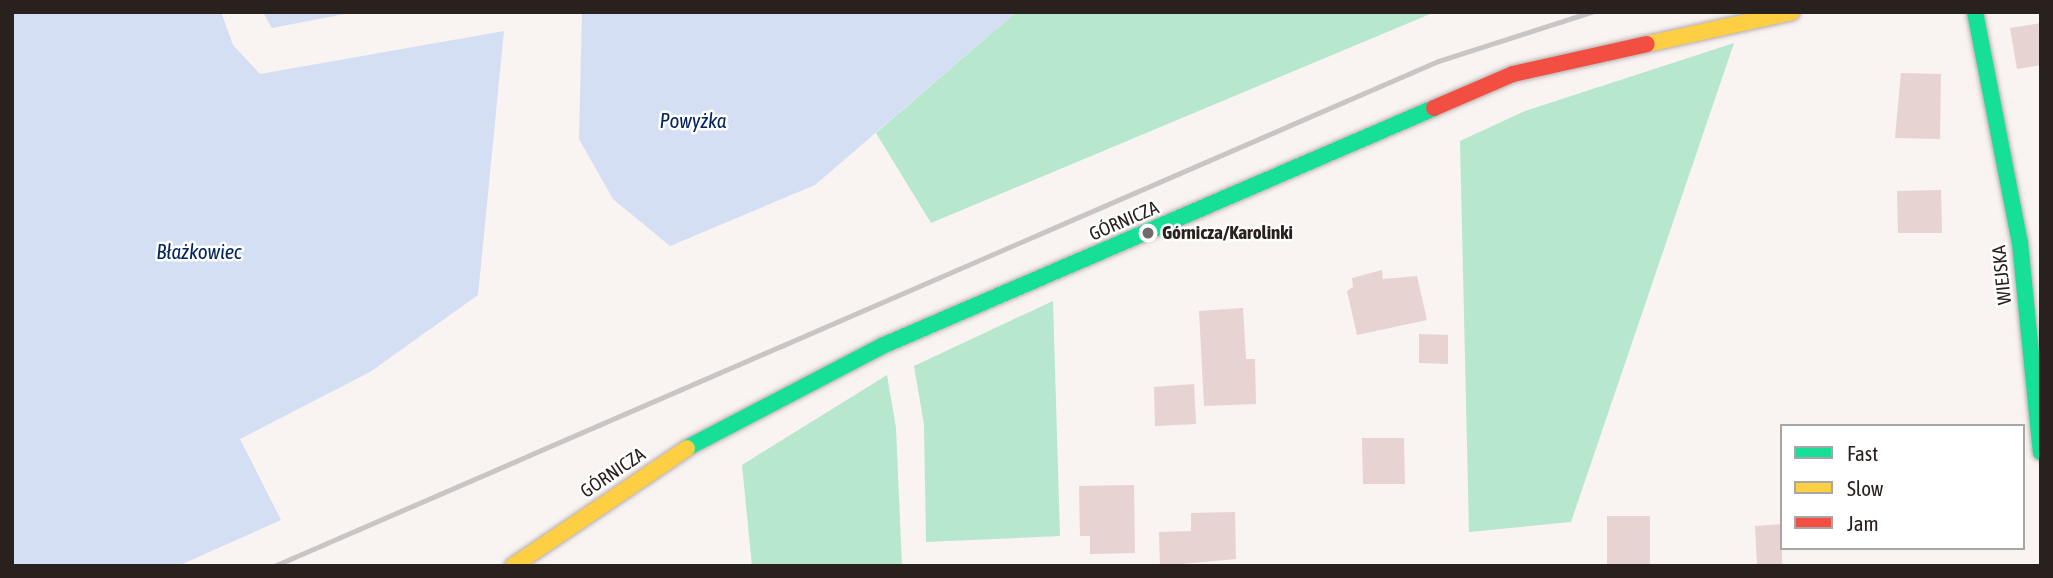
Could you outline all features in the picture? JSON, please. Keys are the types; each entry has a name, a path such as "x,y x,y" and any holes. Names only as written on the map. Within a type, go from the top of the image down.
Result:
{"street":[{"name":"GÓRNICZA","path":"513,566 684,450 882,346 1513,74 1792,12"},
{"name":"WIEJSKA","path":"1975,12 2020,243 2041,452"}],"green space":[{"path":"1016,12 1435,12 931,223 876,133"},
{"path":"1734,43 1571,522 1469,532 1460,141 1525,111"},
{"path":"1053,301 1060,536 926,542 924,425 914,366"},
{"path":"887,375 896,428 902,566 752,566 742,465"}],"water":[{"name":"Błażkowiec","path":"12,12 221,12 233,45 260,74 504,31 478,295 370,372 240,439 281,520 178,566 12,566"},
{"path":"263,12 355,12 272,28"},
{"name":"Powyżka","path":"582,12 1016,12 815,185 670,246 613,199 579,139"}],"building":[{"path":"2041,23 2041,65 2017,69 2010,28"},
{"path":"1901,73 1941,74 1940,139 1895,138"},
{"path":"1941,190 1942,233 1898,233 1897,191"},
{"path":"1382,270 1383,279 1417,276 1427,320 1357,335 1347,291 1353,287 1352,278"},
{"path":"1243,308 1246,359 1255,359 1256,404 1204,406 1199,311"},
{"path":"1419,334 1448,335 1448,364 1419,363"},
{"path":"1194,384 1196,424 1155,426 1154,387"},
{"path":"1362,438 1404,438 1405,484 1363,484"},
{"path":"1134,485 1135,553 1090,554 1090,536 1080,536 1079,486"},
{"path":"1235,512 1236,559 1160,566 1159,532 1191,531 1191,513"},
{"path":"1607,516 1650,516 1650,566 1607,566"},
{"path":"1780,524 1782,566 1757,566 1755,526"}],"railway":[{"path":"274,566 1438,61 1591,12"}],"traffic: fast":[{"path":"1975,12 2020,243 2041,452"},
{"path":"687,448 882,346 1434,108"}],"traffic: slow":[{"path":"1647,44 1792,12"},
{"path":"513,566 687,448"}],"traffic: jam":[{"path":"1434,108 1513,74 1647,44"}],"place":[{"name":"Górnicza/Karolinki","path":"1148,233"}]}
